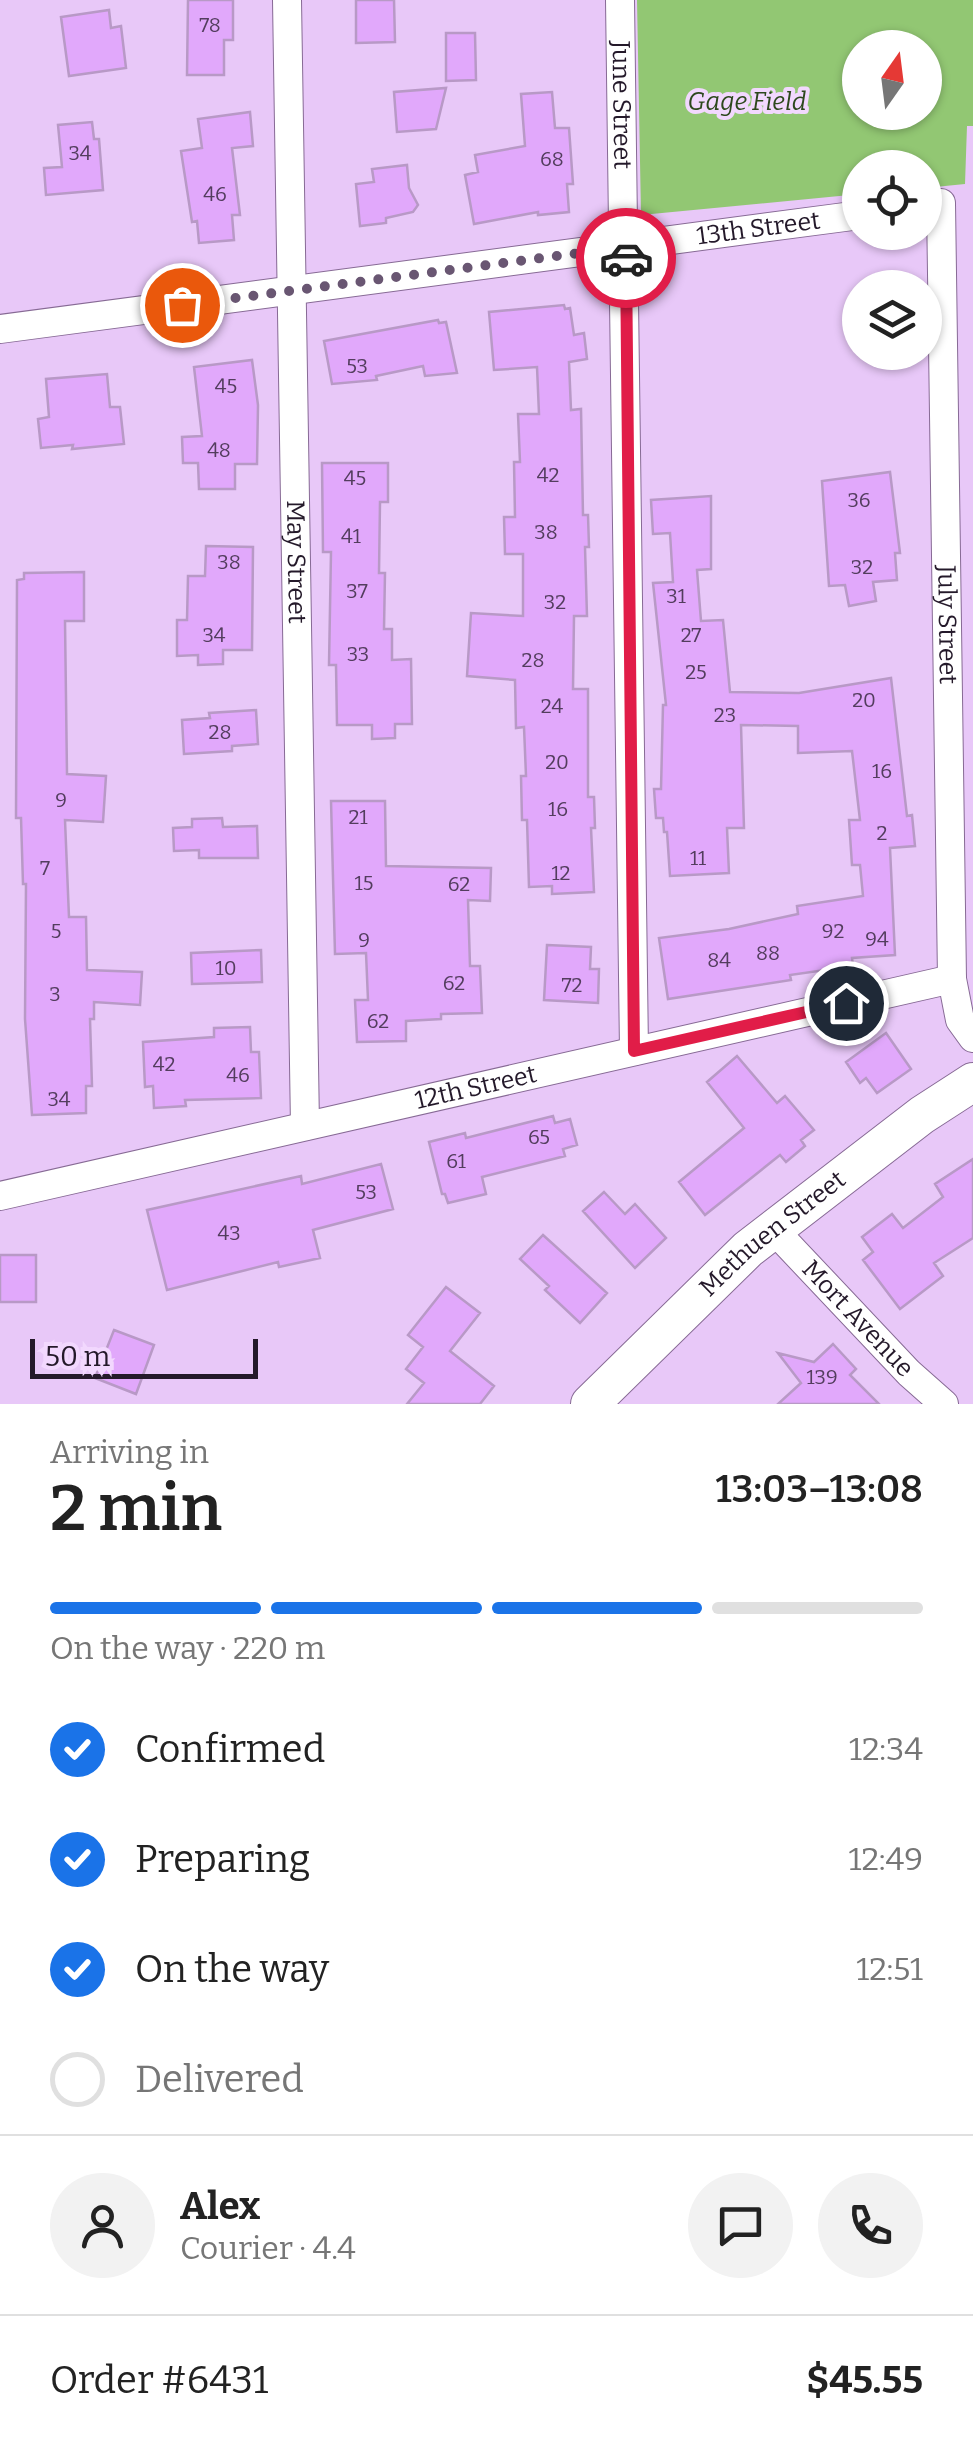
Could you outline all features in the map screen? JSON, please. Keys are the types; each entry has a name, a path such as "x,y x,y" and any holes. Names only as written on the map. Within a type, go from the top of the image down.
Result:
{"street":[{"name":"May Street","path":"288,0 306,1126"},
{"name":"June Street","path":"620,0 634,1051"},
{"name":"13th Street","path":"0,330 842,217"},
{"name":"July Street","path":"934,250 952,979 960,1020 973,1038"},
{"name":"12th Street","path":"0,1196 952,979"},
{"name":"Methuen Street","path":"590,1404 748,1249 922,1115 973,1082"},
{"name":"Mort Avenue","path":"774,1230 944,1404"}],"green space":[{"name":"Gage Field","path":"637,0 973,0 973,126 967,126 965,184 942,186 942,150 842,150 842,196 641,215"}],"building":[{"path":"188,0 233,0 233,40 224,40 224,75 187,75"},
{"path":"356,0 394,0 395,42 356,43"},
{"path":"109,10 111,28 121,26 126,68 69,76 61,17"},
{"path":"446,33 475,33 476,80 446,81"},
{"path":"446,88 436,129 397,132 394,92"},
{"path":"552,92 555,128 569,128 573,184 567,184 569,212 538,212 474,224 465,175 478,172 475,155 525,146 521,94"},
{"path":"250,112 253,146 232,148 240,215 232,215 234,240 199,243 181,151 202,148 198,119"},
{"path":"92,122 94,139 99,139 103,190 46,195 44,168 62,167 58,125"},
{"path":"407,165 409,188 418,205 413,212 386,218 386,223 360,226 356,184 374,182 372,169"},
{"path":"564,305 565,309 570,308 574,335 584,333 587,359 569,362 571,410 581,409 583,515 588,515 589,547 585,547 587,616 574,616 573,689 588,689 588,797 594,797 594,892 552,894 552,886 529,887 527,820 522,820 521,776 526,776 524,727 516,728 515,680 467,676 471,613 523,616 523,554 505,554 504,517 515,517 514,462 520,462 518,414 539,414 537,367 494,370 489,312"},
{"path":"438,320 446,322 457,373 425,376 423,366 376,376 377,380 332,384 324,341"},
{"path":"252,360 258,405 257,464 235,464 235,489 199,489 198,463 183,463 182,437 202,436 194,367"},
{"path":"107,374 110,407 120,407 124,444 41,448 38,419 49,417 46,379"},
{"path":"322,463 388,463 388,502 380,502 379,573 385,573 384,629 392,629 392,660 411,659 412,724 395,724 395,738 372,739 372,725 337,725 336,665 329,665 331,552 323,552"},
{"path":"890,472 900,553 895,553 897,580 873,582 876,601 849,606 845,585 829,586 822,481"},
{"path":"711,496 711,569 697,570 701,621 723,620 730,692 799,693 891,678 907,816 912,815 915,846 890,848 895,955 852,958 853,966 790,975 791,980 668,999 659,938 729,929 798,914 797,906 863,896 860,865 852,865 849,820 860,820 852,751 798,753 798,726 741,725 744,828 727,828 729,873 670,876 667,832 663,818 656,818 654,789 661,789 666,705 653,583 673,582 670,533 653,534 651,500"},
{"path":"206,546 253,547 252,650 223,650 223,664 198,665 198,655 177,656 177,620 187,620 188,576 205,576"},
{"path":"84,572 84,621 65,621 67,774 106,776 103,822 65,820 69,917 86,917 87,970 142,972 140,1005 94,1002 94,1019 90,1019 92,1086 86,1086 86,1113 32,1115 25,1019 26,884 21,818 16,818 17,580 24,579 24,573"},
{"path":"256,710 258,744 232,746 232,751 184,754 182,720 210,718 209,713"},
{"path":"331,801 385,801 386,866 491,868 490,901 468,900 470,966 480,966 482,1013 441,1014 441,1019 406,1021 406,1041 357,1042 355,1000 368,1000 366,953 335,954"},
{"path":"222,818 223,827 257,826 258,858 199,858 199,850 174,851 173,828 192,827 192,819"},
{"path":"547,945 591,947 590,969 599,969 598,1003 544,1000"},
{"path":"261,950 262,982 192,984 191,953"},
{"path":"250,1027 251,1052 259,1052 261,1098 185,1100 186,1106 154,1108 153,1086 145,1087 143,1042 214,1037 214,1028"},
{"path":"886,1033 911,1069 877,1093 866,1078 860,1083 846,1062"},
{"path":"737,1056 777,1103 785,1096 814,1130 801,1140 805,1146 786,1162 780,1155 705,1215 679,1182 744,1128 707,1082"},
{"path":"553,1116 555,1123 570,1119 577,1145 563,1149 565,1156 482,1177 486,1194 448,1203 442,1194 429,1142 465,1133 466,1138"},
{"path":"973,1159 973,1238 934,1263 943,1276 900,1309 863,1260 873,1252 862,1237 892,1214 903,1228 943,1197 935,1184"},
{"path":"381,1164 393,1209 313,1230 320,1258 279,1267 278,1262 167,1290 147,1210 301,1176 302,1184"},
{"path":"604,1192 625,1214 635,1204 666,1238 635,1268 583,1211"},
{"path":"543,1235 607,1293 580,1323 520,1259"},
{"path":"0,1255 36,1255 36,1302 0,1302"},
{"path":"446,1287 480,1313 450,1351 494,1386 480,1404 407,1404 424,1383 406,1369 423,1347 408,1335"},
{"path":"114,1330 154,1345 136,1394 95,1378"},
{"path":"833,1344 856,1369 850,1375 879,1404 778,1404 801,1383 778,1353 814,1362"}],"way so far":[{"path":"182,305 626,247 626,258"}],"route":[{"path":"626,258 634,1051 846,1003"}]}
